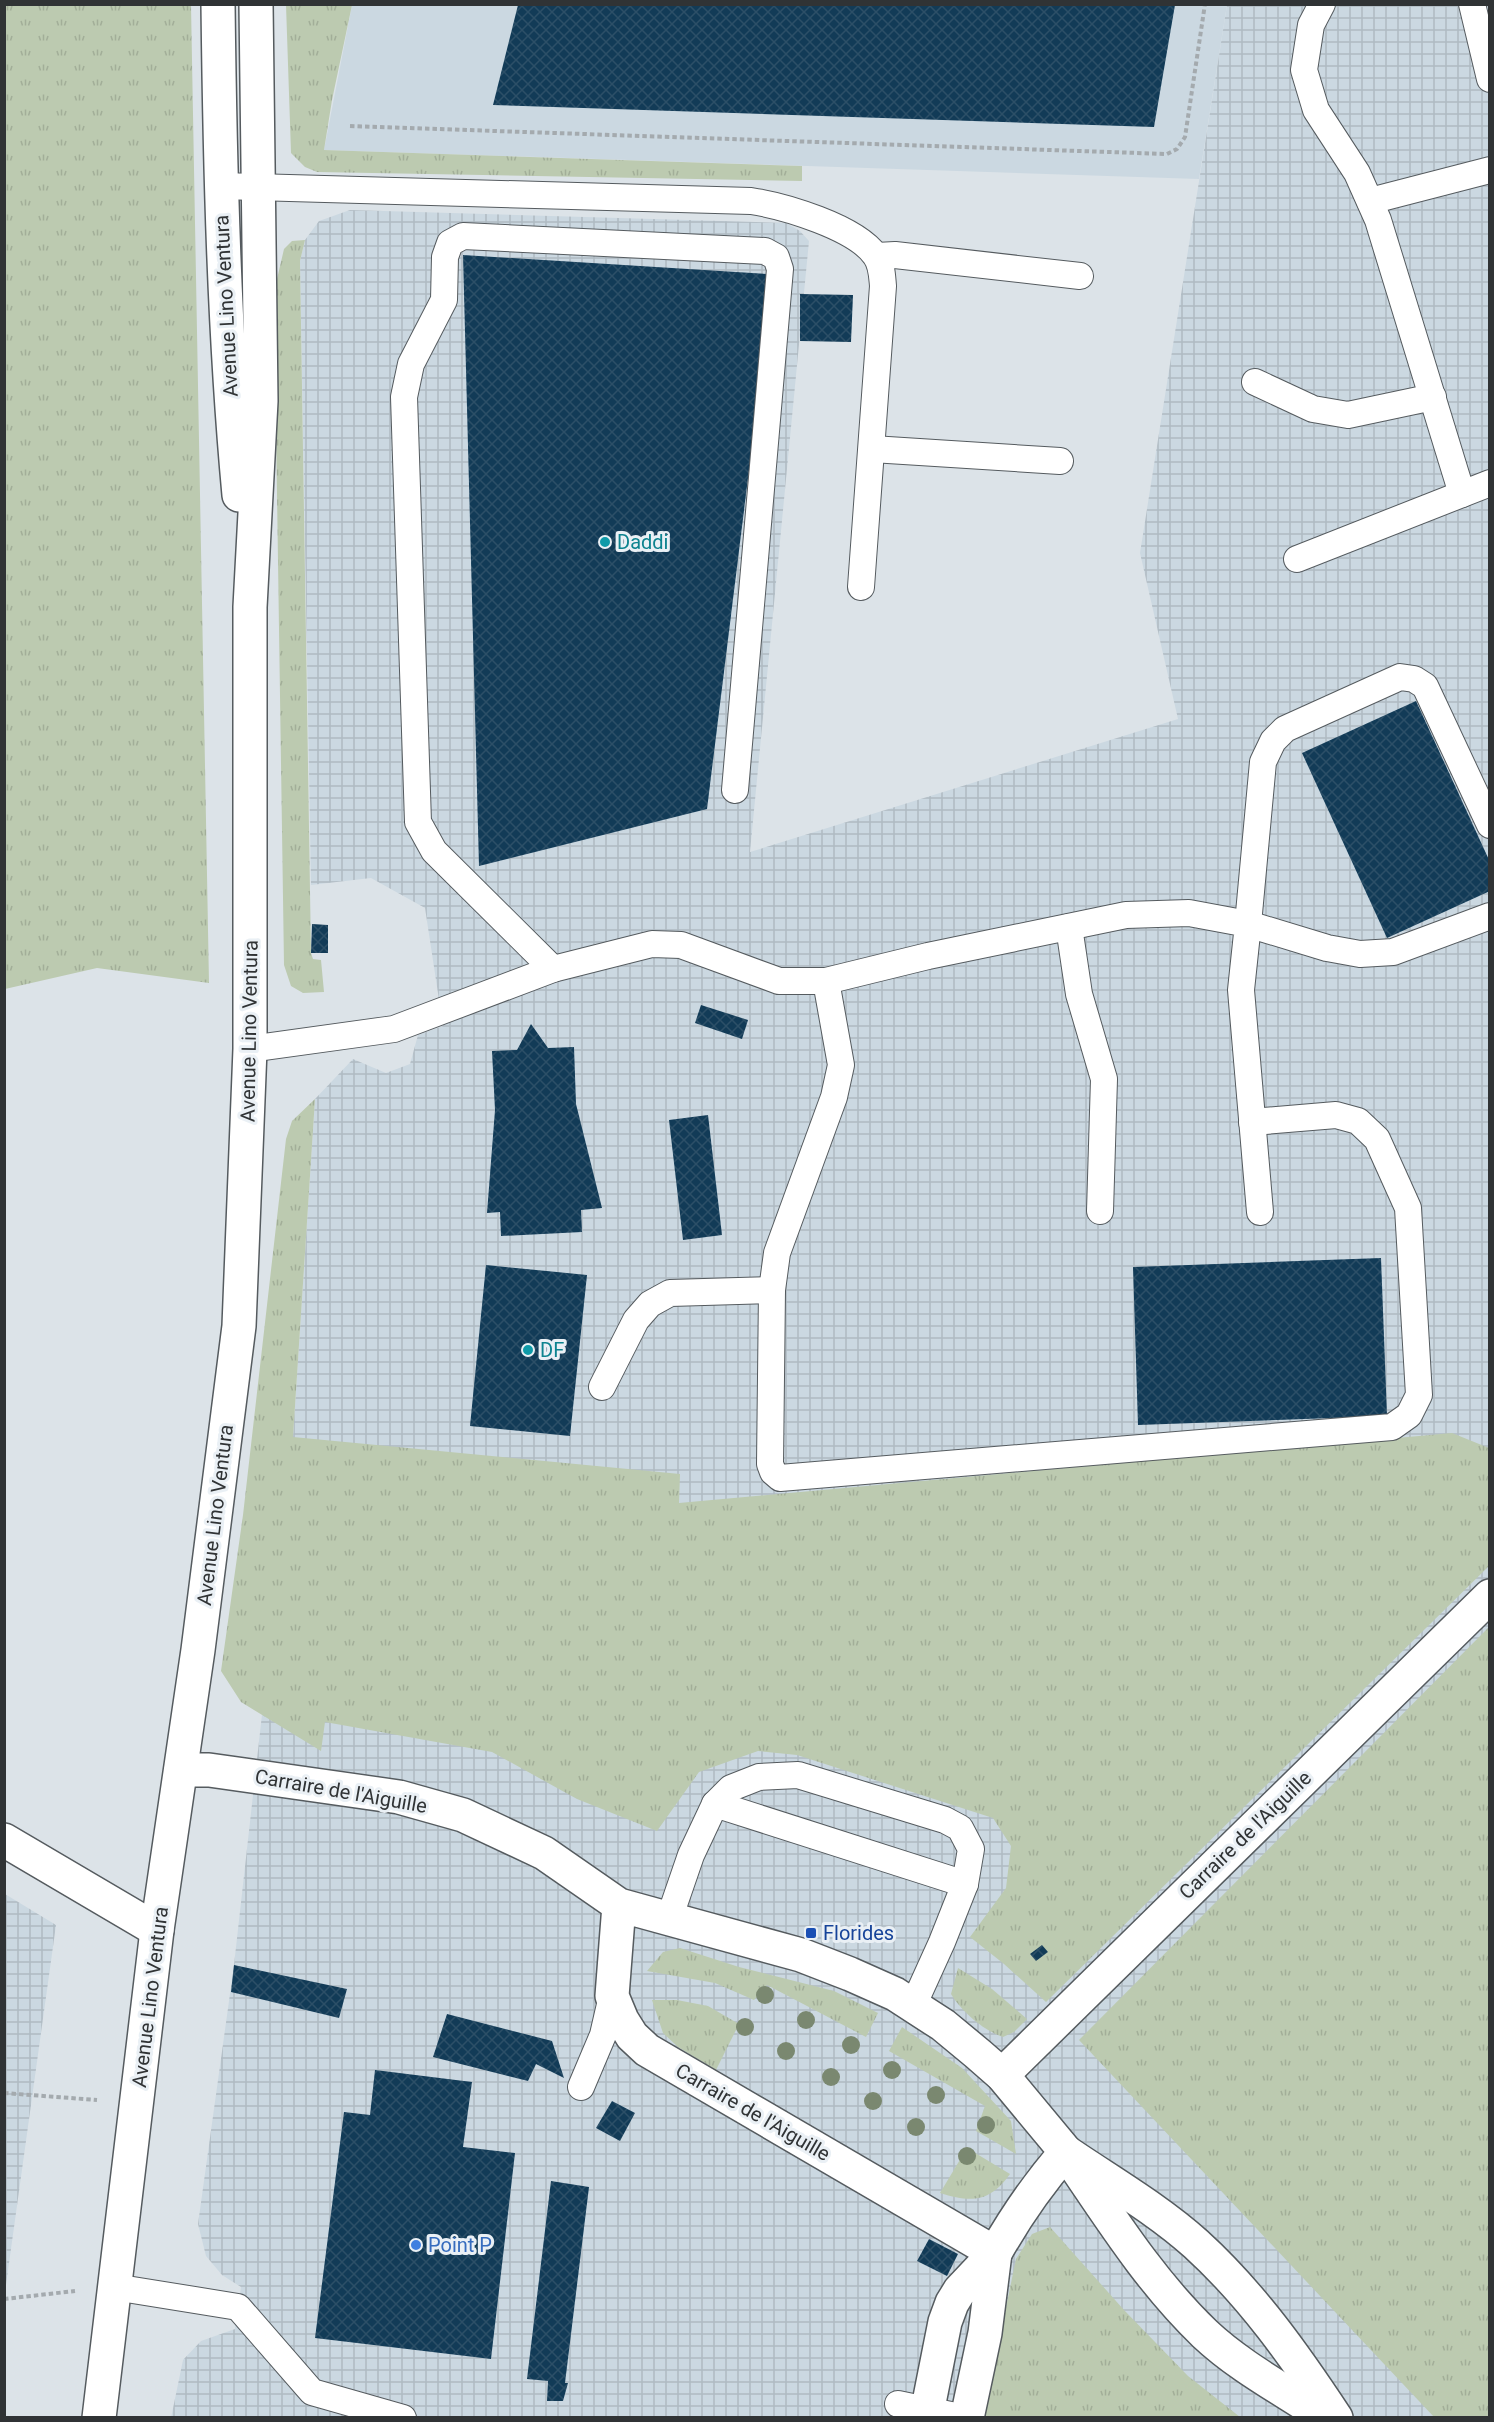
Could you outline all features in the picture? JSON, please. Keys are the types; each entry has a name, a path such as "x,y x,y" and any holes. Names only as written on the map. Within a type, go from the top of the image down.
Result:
{"street":[{"name":"Avenue Lino Ventura","path":"218,4 221,186 231,406 250,607"},
{"name":"Avenue Lino Ventura","path":"99,2418 157,1930 198,1650 239,1326 250,1049 250,607 261,400 256,4"},
{"name":"Carraire de l'Aiguille","path":"1002,2075 1490,1596"},
{"name":"Carraire de l'Aiguille","path":"181,1770 209,1770 399,1797 464,1815 544,1853 619,1905 801,1955 850,1974 895,1994 943,2025 1002,2075 1066,2152"},
{"path":"4,1840 157,1930"},
{"name":"Carraire de l'Aiguille","path":"619,1905 612,1996 632,2036 647,2050 995,2253"},
{"path":"918,2410 952,2302 960,2290 995,2253 1028,2197 1066,2152"},
{"path":"1066,2152 1130,2248 1158,2284 1206,2335 1250,2368 1326,2418"},
{"path":"1066,2152 1160,2215 1197,2245 1243,2292 1286,2343 1336,2418"},
{"path":"966,2418 985,2333 995,2253"}],"lane":[{"path":"1322,4 1311,26 1304,70 1316,110 1357,173 1378,220 1462,494"},
{"path":"1472,4 1490,79"},
{"path":"1370,201 1490,170"},
{"path":"221,186 751,201 797,211 856,238 877,256 882,270 883,286 861,587"},
{"path":"553,969 434,851 418,822 404,397 411,364 444,300 445,257 450,243 463,236 765,251 776,257 780,269 735,790"},
{"path":"877,256 895,255 1080,276"},
{"path":"1255,382 1313,409 1348,415 1433,397"},
{"path":"872,449 1060,461"},
{"path":"1297,559 1490,483"},
{"path":"1260,1212 1241,990 1263,762 1273,741 1286,729 1400,677 1414,680 1425,686 1490,825"},
{"path":"250,1049 394,1029 553,969 652,944 681,945 779,981 826,981 1126,915 1189,913 1248,924 1327,948 1360,954 1393,952 1490,916"},
{"path":"1069,927 1079,994 1104,1079 1100,1211"},
{"path":"826,981 840,1065 834,1097 777,1253 772,1290 770,1464 773,1472 780,1478 1392,1427 1409,1414 1419,1395 1408,1208 1377,1139 1358,1121 1336,1115 1252,1122"},
{"path":"602,1388 636,1320 650,1304 670,1293 772,1290"},
{"path":"669,1919 691,1855 715,1804 730,1788 759,1777 798,1775 945,1820 960,1828 971,1849 965,1884 913,2006"},
{"path":"715,1804 965,1884"},
{"path":"581,2087 599,2045 612,1996"},
{"path":"114,2287 238,2307 312,2391 403,2418"},
{"path":"918,2410 966,2418"}],"path":[{"path":"350,126 1167,154 1177,148 1185,137 1204,4"},
{"path":"4,2092 136,2103"},
{"path":"4,2299 114,2287"}],"shaded area":[{"path":"352,5 1227,5 1199,179 324,150"},
{"path":"1227,5 1489,5 1489,2417 171,2418 183,2360 201,2341 235,2329 241,2287 222,2275 206,2256 198,2224 234,1965 293,1437 315,1099 353,1059 386,1073 410,1064 418,1035 443,1026 425,908 371,878 311,885 300,261 305,240 319,221 350,210 786,223 800,231 809,241 750,852 1178,719 1140,553"},
{"path":"5,1894 56,1925 5,2292"}],"green space":[{"path":"4,5 191,5 209,983 97,968 5,989"},
{"path":"286,5 352,5 324,150 802,166 802,181 317,172 305,167 291,153"},
{"path":"305,240 300,261 311,953 313,959 321,960 324,992 303,993 291,986 284,965 274,292 284,249 292,241"},
{"path":"315,1099 293,1437 680,1474 679,1503 1452,1433 1489,1448 1489,1566 1046,2002 970,1937 1006,1888 1011,1846 993,1818 797,1755 758,1751 699,1772 657,1831 577,1799 492,1752 325,1722 321,1751 241,1702 221,1671 243,1515 286,1139 292,1121"},
{"path":"1489,1627 1489,2417 1434,2417 1079,2040"},
{"path":"680,1948 739,1967 834,1991 878,2013 866,2037 767,1985 754,2000 715,1983 647,1971 663,1952"},
{"path":"958,1968 992,1989 1027,2019 1014,2032 1003,2037 974,2020 951,1994"},
{"path":"652,2000 677,2000 708,2006 739,2024 716,2070 678,2047 663,2033"},
{"path":"902,2027 962,2068 1011,2121 1016,2154 976,2131 985,2106 889,2051"},
{"path":"967,2148 1010,2174 995,2190 980,2198 962,2198 940,2193"},
{"path":"1050,2227 1124,2310 1188,2376 1240,2417 983,2418 1016,2259 1032,2234"}],"building":[{"path":"518,5 1175,5 1154,127 493,105"},
{"name":"Daddi","path":"463,255 768,274 763,357 707,809 479,866"},
{"path":"800,294 853,295 851,342 800,341"},
{"path":"1416,701 1490,862 1490,891 1387,938 1302,753"},
{"path":"312,924 328,925 328,953 311,953"},
{"path":"701,1005 748,1020 742,1039 695,1023"},
{"path":"531,1024 548,1048 574,1047 576,1104 602,1208 581,1210 582,1232 501,1236 500,1212 487,1213 495,1110 492,1051 517,1050"},
{"path":"708,1115 722,1235 683,1240 669,1120"},
{"path":"1381,1258 1387,1416 1138,1425 1133,1267"},
{"name":"DF","path":"486,1265 587,1275 570,1436 470,1426"},
{"path":"1042,1945 1048,1952 1036,1961 1030,1954"},
{"path":"234,1965 347,1989 339,2018 231,1992"},
{"path":"447,2014 552,2041 564,2078 536,2064 528,2081 433,2057"},
{"name":"Point P","path":"375,2070 472,2082 463,2147 515,2153 491,2359 315,2338 344,2112 370,2115"},
{"path":"612,2101 635,2113 620,2141 596,2128"},
{"path":"551,2181 589,2187 565,2383 568,2383 563,2401 547,2401 548,2381 527,2379"},
{"path":"929,2239 958,2254 947,2276 917,2261"}],"place":[{"name":"Daddi","path":"605,542"},
{"name":"DF","path":"528,1350"},
{"name":"Florides","path":"811,1933"},
{"name":"Point P","path":"416,2245"}]}
